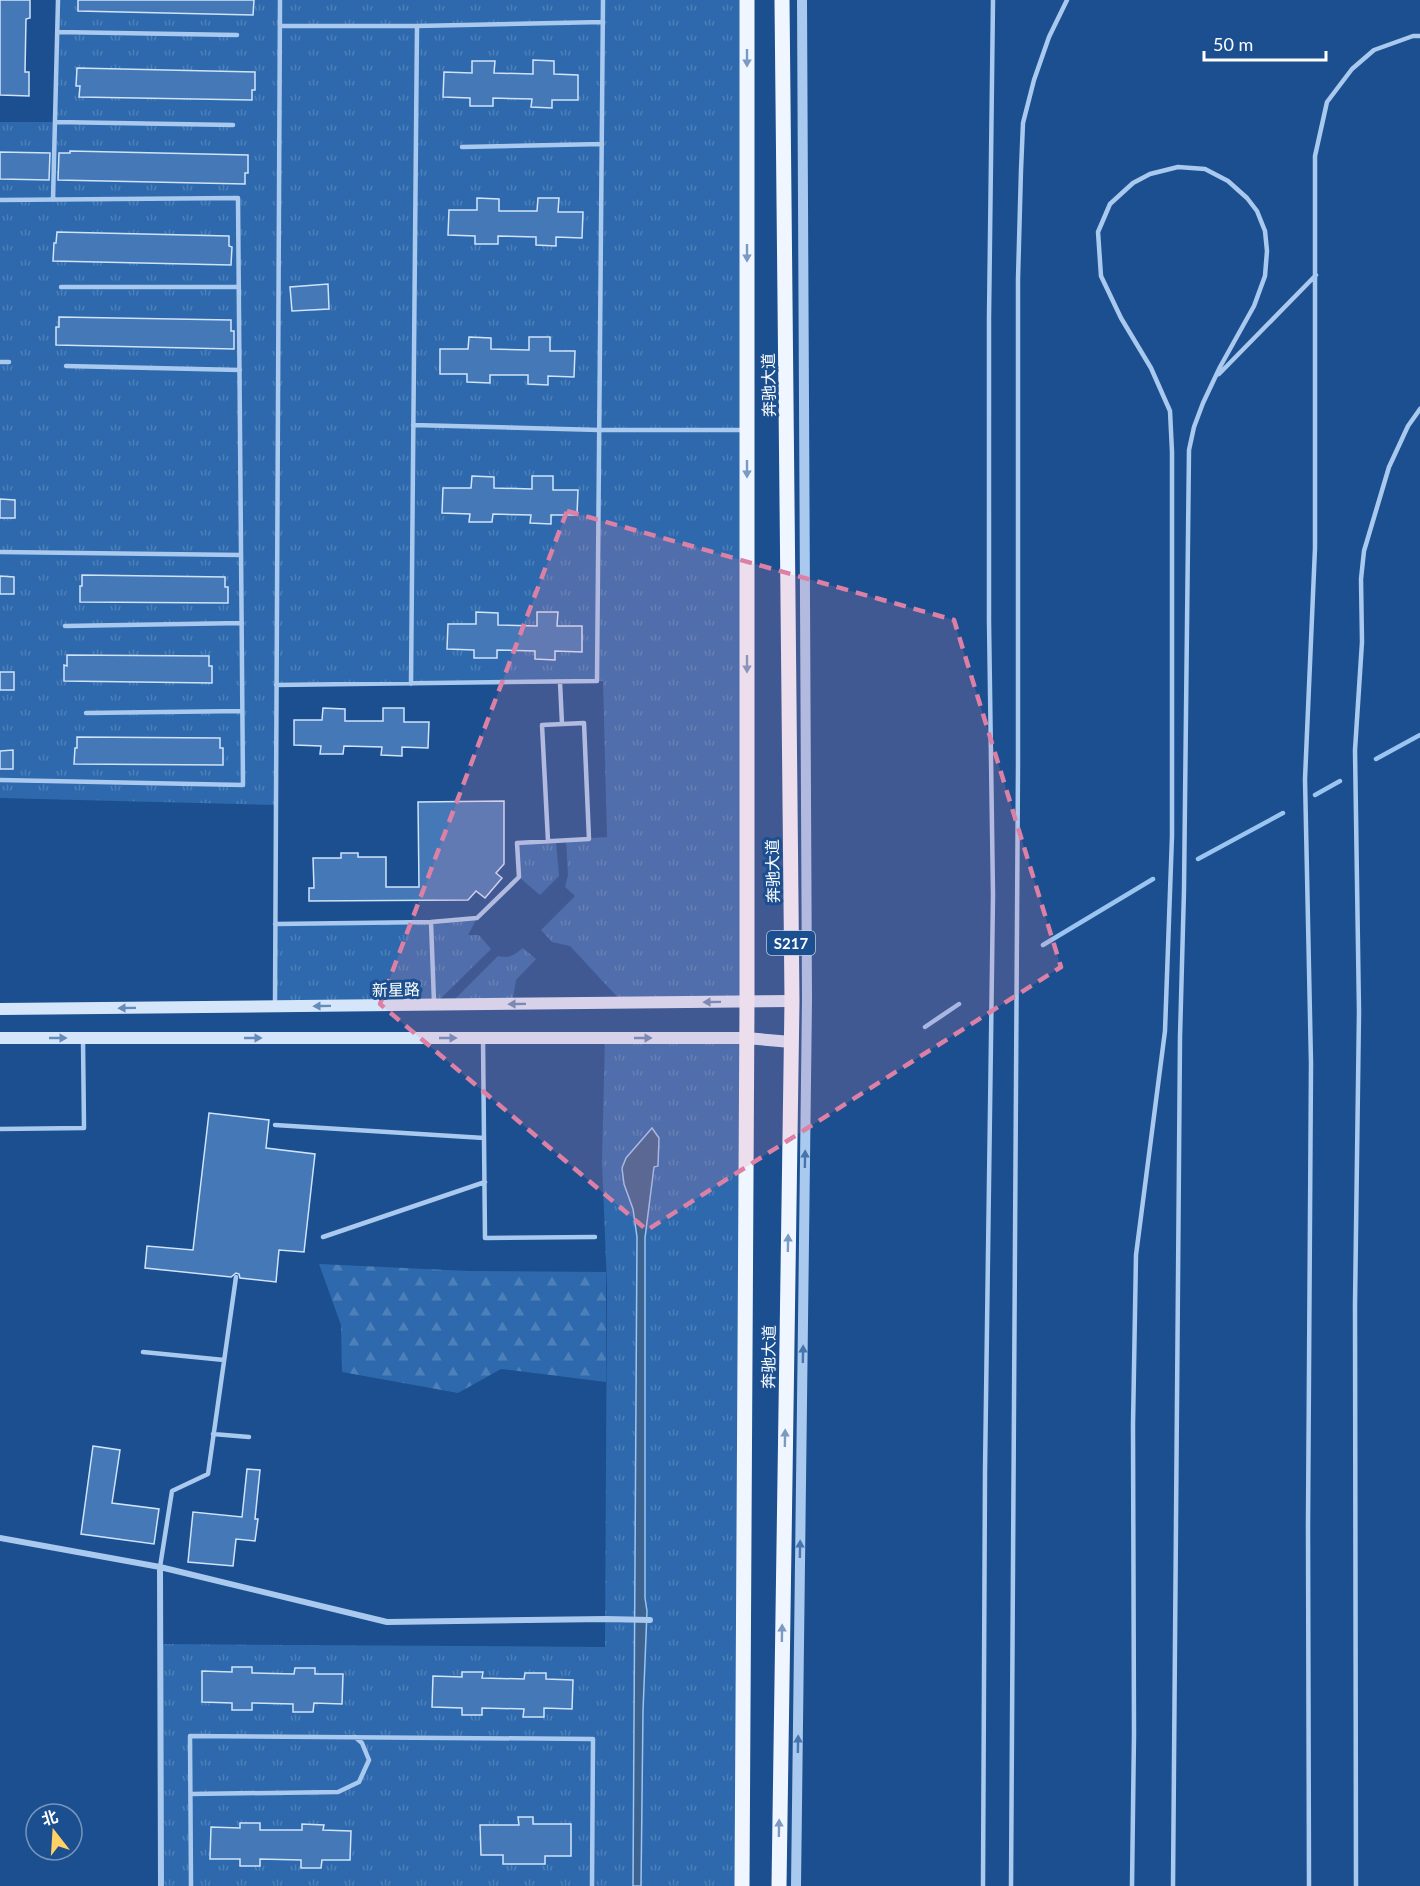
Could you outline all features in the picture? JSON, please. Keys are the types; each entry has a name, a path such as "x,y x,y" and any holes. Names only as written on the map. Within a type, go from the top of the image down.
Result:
{"main road":[{"name":"奔驰大道","path":"741,1886 747,1002 747,0"},
{"name":"奔驰大道","path":"779,1886 798,1064 791,1042 782,0"},
{"name":"新星路","path":"0,1009 792,1002"},
{"path":"0,1038 746,1038 791,1042"}],"street":[{"path":"796,1886 802,0"},
{"path":"0,1538 160,1567 387,1622 606,1618 650,1620"},
{"path":"160,1567 160,1886"}],"lane":[{"path":"53,200 58,0"},
{"path":"274,1006 280,0"},
{"path":"276,686 597,681 603,0"},
{"path":"983,1886 985,1483 993,895 989,609 993,0"},
{"path":"1011,1886 1018,763 1018,302 1021,170 1023,123 1034,80 1049,37 1067,0"},
{"path":"280,26 603,22"},
{"path":"411,684 417,26"},
{"path":"57,32 237,35"},
{"path":"1309,1886 1308,1525 1311,1063 1305,779 1315,548 1314,156 1327,102 1352,69 1374,50 1413,36 1420,36"},
{"path":"55,122 233,125"},
{"path":"462,147 602,144"},
{"path":"1132,1886 1134,1734 1132,1425 1136,1255 1165,1031 1172,836 1172,452 1170,411 1101,276 1098,232 1110,204 1133,183 1150,174 1178,167 1205,169 1228,181 1247,198 1257,212 1265,231 1267,251 1265,276 1254,306 1215,378 1197,419 1189,450 1180,1072 1173,1886"},
{"path":"0,200 238,198 243,785 0,780"},
{"path":"1215,378 1316,274"},
{"path":"61,287 239,287"},
{"path":"0,362 9,362"},
{"path":"66,366 240,370"},
{"path":"1356,1886 1355,1294 1359,1012 1355,750 1362,642 1361,579 1364,551 1389,466 1408,426 1420,409"},
{"path":"413,425 599,430 747,430"},
{"path":"0,552 241,555"},
{"path":"66,626 242,623"},
{"path":"560,682 562,724"},
{"path":"86,713 242,711"},
{"path":"275,924 431,922 477,918 519,877 517,843 548,841 589,838 584,723 542,725 548,841"},
{"path":"431,922 434,1005"},
{"path":"0,1129 84,1128 83,1038"},
{"path":"483,1038 485,1238 595,1236"},
{"path":"275,1125 484,1138"},
{"path":"323,1237 485,1182"},
{"path":"160,1567 172,1491 208,1474 236,1277"},
{"path":"143,1352 224,1360"},
{"path":"213,1434 249,1437"},
{"path":"191,1886 190,1736 593,1739 592,1886"},
{"path":"191,1794 338,1792 359,1782 369,1760 362,1743 355,1737"}],"highlighted area":[{"path":"567,511 954,620 1061,967 647,1230 380,1004"}],"green space":[{"path":"58,0 747,0 747,1002 623,1003 570,946 552,942 541,930 575,896 565,887 568,875 566,840 607,837 603,681 277,685 276,805 0,798 0,122 55,122"},
{"path":"556,841 559,876 540,895 519,877 517,843"},
{"path":"477,918 468,935 479,935 491,949 434,1005 275,1006 275,924 431,922"},
{"path":"523,948 536,959 516,980 512,1004 449,1005 498,956 511,956"},
{"path":"605,1038 746,1038 742,1886 161,1886 160,1644 605,1647 607,1286 602,1162"},
{"path":"319,1264 469,1271 606,1272 606,1382 501,1369 458,1393 342,1372 341,1325"}],"shaded area":[{"path":"652,1128 659,1138 658,1166 654,1167 645,1238 645,1598 647,1611 643,1711 641,1886 633,1886 637,1237 633,1209 624,1184 622,1168 626,1158"}],"building":[{"path":"0,0 30,0 30,18 26,19 25,72 29,72 29,96 0,95"},
{"path":"78,0 254,0 253,15 78,11"},
{"path":"533,60 554,61 554,74 578,75 578,100 552,100 552,108 531,107 532,99 493,98 493,106 470,106 470,98 443,97 444,72 472,73 472,61 495,61 494,73 533,74"},
{"path":"77,68 255,72 255,90 252,90 252,100 79,97 80,86 76,86"},
{"path":"70,151 248,155 248,173 245,173 245,184 58,180 59,153 70,153"},
{"path":"0,152 50,153 49,180 0,179"},
{"path":"477,198 499,199 499,211 537,211 538,198 559,198 558,212 583,212 582,238 556,237 556,246 536,245 536,237 498,236 498,244 475,244 475,236 448,235 449,210 477,210"},
{"path":"57,232 229,236 229,246 232,247 231,265 53,261"},
{"path":"328,284 329,309 292,311 290,287"},
{"path":"59,317 231,320 231,331 234,331 234,349 56,345 56,327 59,327"},
{"path":"469,337 491,338 491,349 529,350 529,337 550,337 550,351 575,351 574,377 548,376 548,385 528,384 528,375 490,375 490,383 467,382 467,374 440,374 440,349 468,349"},
{"path":"472,476 494,477 494,488 532,489 532,476 553,476 553,490 578,490 577,515 551,515 551,524 530,523 531,515 493,514 492,522 469,522 470,514 442,513 443,488 471,488"},
{"path":"0,499 15,500 15,518 0,518"},
{"path":"82,575 225,577 225,587 228,587 228,603 80,602"},
{"path":"0,576 14,577 14,594 0,594"},
{"path":"476,612 498,613 498,625 537,626 537,612 558,612 557,626 582,626 582,652 555,651 555,660 535,659 535,651 497,650 497,658 474,658 474,650 447,649 448,624 476,624"},
{"path":"67,655 209,656 209,666 212,666 212,683 64,681 64,665 67,666"},
{"path":"0,672 14,672 14,690 0,690"},
{"path":"323,708 345,709 345,721 383,721 383,708 404,708 404,722 429,722 428,748 402,747 402,756 381,755 382,747 344,746 343,754 320,754 321,746 294,745 294,720 322,720"},
{"path":"77,737 220,738 220,748 223,748 223,765 74,764"},
{"path":"13,750 13,769 0,769 0,751"},
{"path":"504,801 504,864 496,873 502,878 485,898 476,891 468,900 309,901 309,888 314,888 313,858 341,858 341,853 358,853 358,857 386,857 386,887 419,887 418,802"},
{"path":"209,1113 269,1120 266,1148 315,1154 304,1252 279,1250 276,1282 240,1278 236,1273 231,1277 145,1268 147,1246 193,1250"},
{"path":"93,1446 120,1450 112,1503 159,1509 154,1544 81,1534"},
{"path":"247,1469 260,1470 255,1541 236,1539 233,1566 188,1562 193,1512 242,1517"},
{"path":"232,1667 252,1667 252,1673 294,1674 295,1668 315,1668 315,1674 343,1674 342,1704 314,1703 313,1712 293,1712 293,1704 252,1703 252,1710 232,1710 232,1703 202,1702 202,1671 232,1672"},
{"path":"462,1672 483,1672 482,1678 524,1679 525,1673 546,1673 546,1679 573,1680 572,1709 544,1708 544,1717 523,1717 524,1709 482,1708 482,1715 462,1715 462,1708 432,1707 433,1676 462,1677"},
{"path":"518,1817 533,1817 533,1824 571,1824 571,1856 545,1856 545,1864 503,1864 503,1855 481,1855 480,1825 519,1825"},
{"path":"240,1823 260,1823 260,1830 302,1830 302,1824 324,1825 323,1830 351,1831 350,1860 322,1860 321,1868 301,1868 301,1860 260,1859 260,1866 240,1866 240,1859 210,1859 211,1827 240,1828"}],"waterway":[{"path":"1376,759 1420,735"},
{"path":"1315,795 1340,781"},
{"path":"1198,859 1283,813"},
{"path":"1043,945 1153,879"},
{"path":"925,1027 959,1004"}]}
